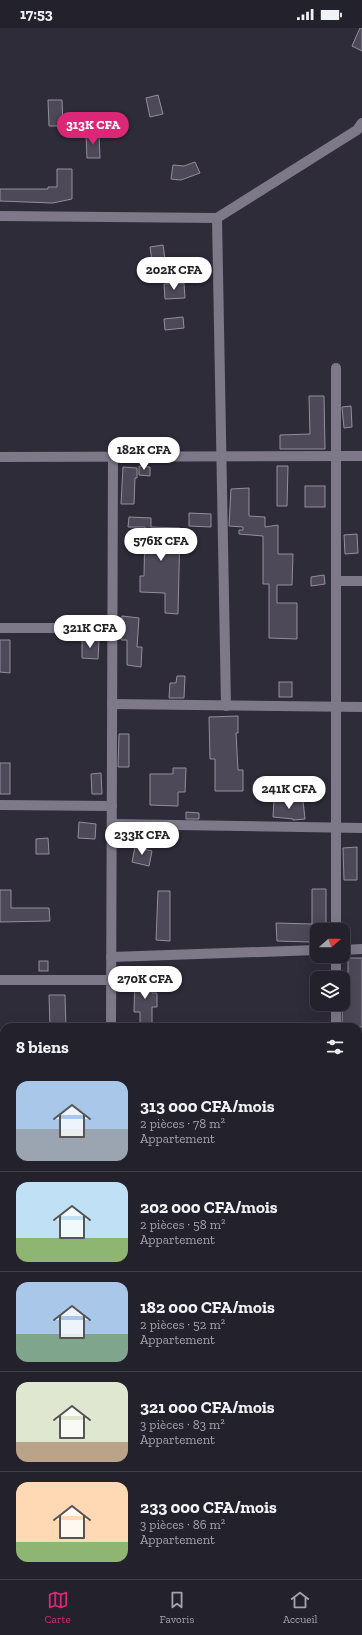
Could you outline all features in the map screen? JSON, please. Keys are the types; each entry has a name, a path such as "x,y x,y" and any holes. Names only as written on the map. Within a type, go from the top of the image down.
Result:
{"street":[{"path":"0,216 217,218 357,130 362,123"},
{"path":"217,218 226,706"},
{"path":"336,368 336,923"},
{"path":"0,456 362,456"},
{"path":"111,1023 113,456"},
{"path":"336,581 362,581"},
{"path":"0,628 112,628"},
{"path":"112,704 362,707"},
{"path":"0,805 112,806"},
{"path":"112,824 362,828"},
{"path":"350,950 362,949"},
{"path":"111,957 310,950"},
{"path":"0,980 111,980"},
{"path":"336,1011 336,1023"}],"building":[{"path":"360,28 362,28 362,51 352,46"},
{"path":"158,95 163,114 150,117 146,98"},
{"path":"48,100 62,100 63,126 49,126"},
{"path":"86,135 99,135 100,158 87,158"},
{"path":"195,162 200,173 181,180 171,179 173,165 184,166"},
{"path":"57,169 72,169 72,199 53,203 0,201 0,189 48,189 48,187 57,187"},
{"path":"163,245 165,259 152,261 150,247"},
{"path":"184,283 185,298 165,299 164,284"},
{"path":"183,317 184,328 165,330 164,319"},
{"path":"309,396 324,396 325,449 280,449 280,435 310,434"},
{"path":"351,406 352,427 344,428 342,407"},
{"path":"139,466 150,467 150,476 139,475"},
{"path":"277,466 288,466 287,506 277,506"},
{"path":"123,467 137,468 134,504 121,504"},
{"path":"305,486 325,486 325,507 305,507"},
{"path":"249,488 249,516 265,517 265,527 278,525 278,554 293,554 292,585 277,585 277,603 297,603 297,639 269,638 269,584 263,584 263,536 239,534 239,530 243,530 243,527 229,526 231,489"},
{"path":"189,513 211,514 211,527 189,526"},
{"path":"129,517 151,518 151,527 180,528 178,614 165,613 165,593 140,592 140,576 144,576 145,527 128,527"},
{"path":"357,534 358,553 345,554 344,535"},
{"path":"324,575 325,584 311,586 311,577"},
{"path":"122,616 139,618 137,647 142,647 141,667 127,665 127,640 121,640"},
{"path":"82,639 99,640 98,659 82,658"},
{"path":"0,640 10,640 10,673 0,672"},
{"path":"177,676 185,676 184,698 169,698 170,683 176,683"},
{"path":"279,682 292,682 292,697 279,697"},
{"path":"238,716 238,733 236,733 238,770 243,770 243,791 215,791 215,759 210,759 209,717"},
{"path":"119,734 129,734 129,767 118,767"},
{"path":"0,763 10,763 10,794 0,794"},
{"path":"173,768 186,768 185,792 178,792 178,806 150,805 150,774 173,774"},
{"path":"101,773 102,794 92,794 91,774"},
{"path":"274,799 285,800 285,802 303,801 305,819 293,820 273,817"},
{"path":"186,812 199,813 199,819 186,819"},
{"path":"79,822 96,824 95,839 78,838"},
{"path":"48,838 49,854 36,854 36,839"},
{"path":"135,847 152,851 149,866 132,862"},
{"path":"357,847 357,880 344,880 343,848"},
{"path":"312,889 326,889 326,923 312,923"},
{"path":"0,890 11,890 11,908 49,908 50,921 0,922"},
{"path":"158,891 170,891 170,941 156,940"},
{"path":"276,923 310,924 310,942 277,941"},
{"path":"350,958 362,958 362,1023 342,1023 342,1011 350,1011 350,971 348,971 348,963 350,963"},
{"path":"39,961 48,961 48,971 39,971"},
{"path":"135,976 152,977 152,993 157,993 157,1007 152,1007 152,1023 140,1023 140,1012 134,1012"},
{"path":"49,995 65,995 66,1023 50,1023"}]}
